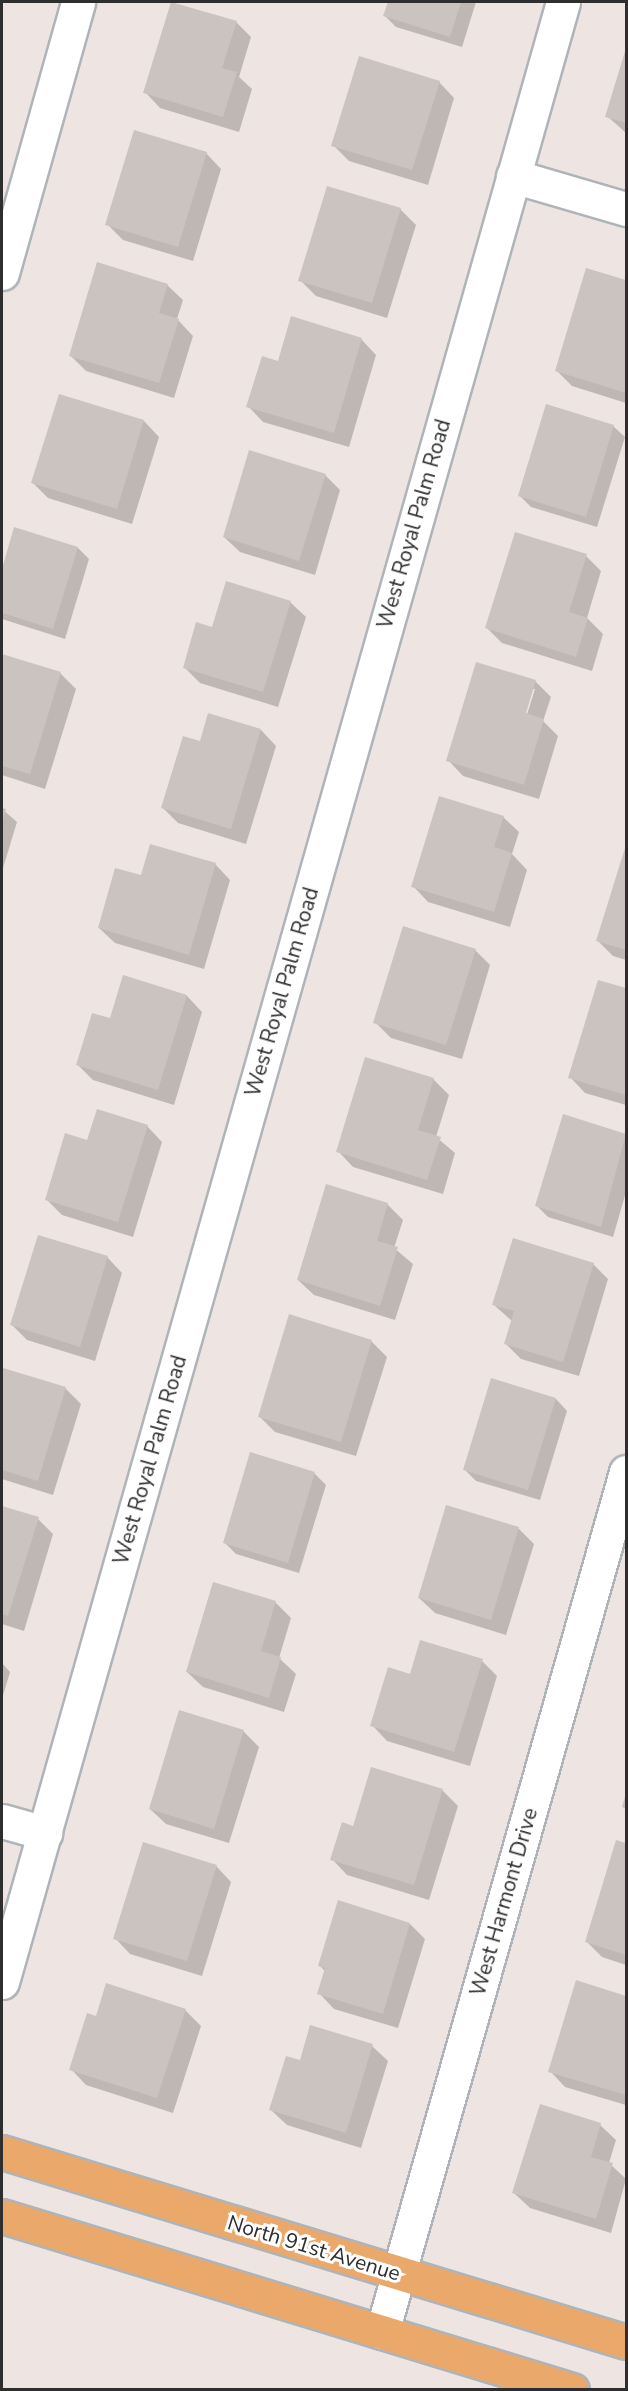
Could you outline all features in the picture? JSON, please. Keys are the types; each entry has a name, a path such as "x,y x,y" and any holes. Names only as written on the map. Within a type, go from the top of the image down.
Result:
{"main road":[{"name":"North 91st Avenue","path":"2,2152 627,2342"},
{"path":"2,2216 572,2390"}],"street":[{"path":"2,273 78,2"},
{"name":"West Royal Palm Road","path":"2,1982 563,2"},
{"path":"513,176 627,209"},
{"name":"West Harmont Drive","path":"382,2332 627,1472"},
{"path":"2,1821 45,1833"}],"building":[{"path":"171,2 237,21 222,68 237,72 223,117 143,93"},
{"path":"388,2 461,2 450,37 383,16"},
{"path":"626,48 626,123 605,117"},
{"path":"359,56 440,81 412,170 331,146"},
{"path":"134,130 207,152 178,247 105,225"},
{"path":"327,186 401,208 372,303 298,281"},
{"path":"97,262 168,284 159,313 179,319 159,383 69,356"},
{"path":"586,268 626,280 626,393 555,371"},
{"path":"291,316 362,338 334,433 246,407 262,356 278,361"},
{"path":"59,394 144,420 117,509 31,483"},
{"path":"546,404 614,425 586,517 518,496"},
{"path":"249,450 326,474 299,561 223,537"},
{"path":"14,527 78,547 53,629 2,613 2,569"},
{"path":"515,532 587,554 569,612 588,618 576,657 485,628"},
{"path":"226,581 291,601 263,692 183,668 196,622 212,627"},
{"path":"2,654 61,672 30,774 2,766"},
{"path":"476,662 536,680 526,713 544,719 524,785 446,761"},
{"path":"208,713 261,729 231,829 161,808 183,736 200,741"},
{"path":"439,796 504,816 494,847 512,853 494,912 411,887"},
{"path":"2,808 6,809 2,823"},
{"path":"150,844 216,863 189,955 98,928 115,868 141,875"},
{"path":"626,848 626,950 596,941"},
{"path":"403,926 476,949 446,1045 373,1023"},
{"path":"123,975 187,995 158,1090 76,1065 92,1013 110,1018"},
{"path":"598,980 626,988 626,1095 568,1078"},
{"path":"365,1057 434,1078 418,1130 441,1137 427,1180 336,1152"},
{"path":"97,1109 148,1125 118,1222 45,1200 65,1133 87,1140"},
{"path":"563,1114 626,1134 601,1227 535,1206"},
{"path":"326,1184 388,1203 377,1241 398,1247 380,1306 297,1280"},
{"path":"38,1235 108,1256 80,1347 10,1325"},
{"path":"513,1238 594,1263 563,1362 504,1344 514,1311 492,1305"},
{"path":"289,1314 372,1340 341,1442 258,1417"},
{"path":"3,1368 66,1387 38,1481 2,1470"},
{"path":"491,1378 556,1398 528,1490 463,1470"},
{"path":"250,1452 315,1472 288,1563 223,1543"},
{"path":"446,1505 519,1527 491,1620 418,1598"},
{"path":"2,1506 39,1517 8,1616 2,1614"},
{"path":"213,1582 276,1601 261,1651 281,1657 269,1698 186,1672"},
{"path":"420,1640 483,1659 454,1752 370,1726 388,1667 410,1674"},
{"path":"179,1710 244,1730 214,1829 149,1809"},
{"path":"371,1767 443,1789 414,1885 330,1860 342,1822 353,1826"},
{"path":"626,1793 626,1809 622,1807"},
{"path":"616,1840 626,1843 626,1955 585,1942"},
{"path":"143,1842 217,1865 187,1961 113,1939"},
{"path":"338,1900 410,1923 383,2014 317,1994 325,1968 318,1966"},
{"path":"576,1980 626,1996 626,2095 548,2072"},
{"path":"106,1983 186,2009 157,2098 69,2070 87,2013 96,2016"},
{"path":"310,2025 373,2044 346,2133 269,2110 286,2056 300,2060"},
{"path":"540,2104 601,2123 591,2157 613,2163 596,2219 512,2193"}]}
